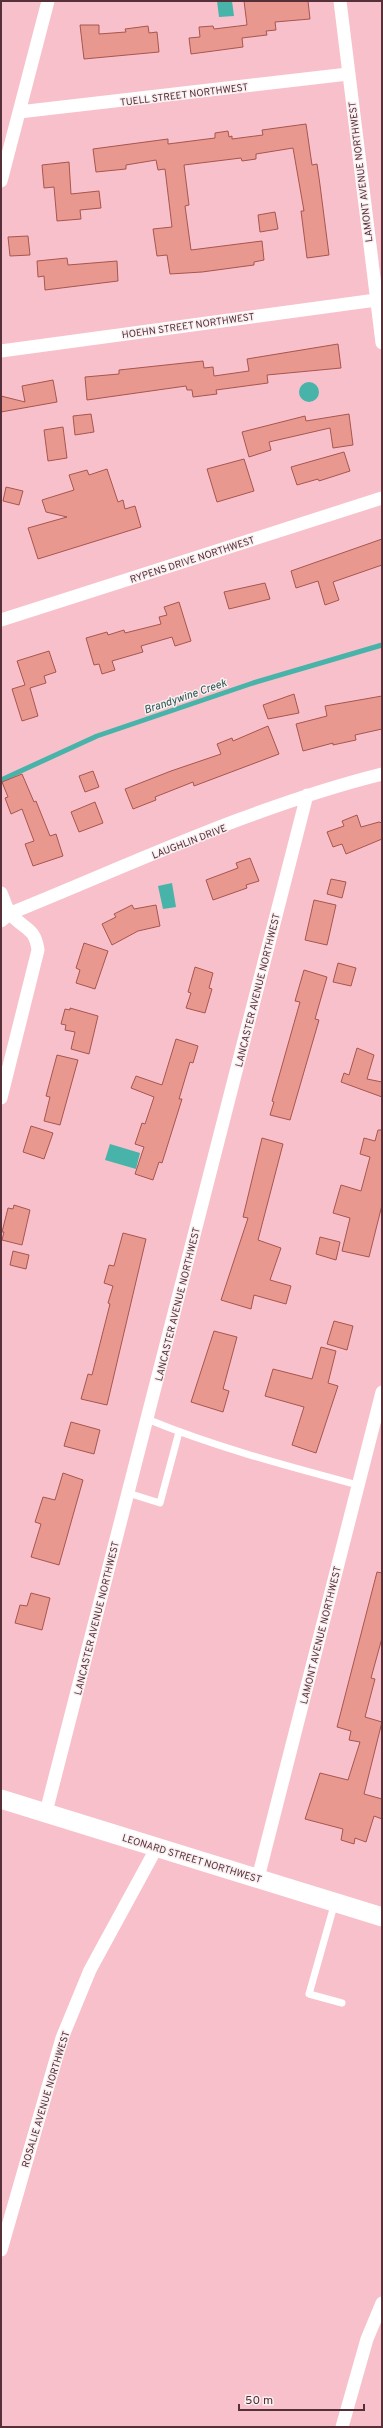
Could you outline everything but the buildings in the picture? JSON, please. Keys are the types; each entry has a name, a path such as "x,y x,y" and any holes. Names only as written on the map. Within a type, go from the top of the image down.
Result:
{"main road":[{"name":"LEONARD STREET NORTHWEST","path":"1,1799 382,1917"}],"street":[{"path":"1,182 48,1"},
{"name":"LAMONT AVENUE NORTHWEST","path":"340,1 382,343"},
{"name":"TUELL STREET NORTHWEST","path":"19,112 348,74"},
{"name":"HOEHN STREET NORTHWEST","path":"1,350 376,300"},
{"name":"RYPENS DRIVE NORTHWEST","path":"1,620 382,498"},
{"name":"LAUGHLIN DRIVE","path":"6,917 174,846 307,795 382,774"},
{"name":"LANCASTER AVENUE NORTHWEST","path":"46,1812 307,795"},
{"path":"1,893 6,917 31,930 36,940 38,950 1,1098"},
{"name":"LAMONT AVENUE NORTHWEST","path":"258,1878 382,1392"},
{"name":"ROSALIE AVENUE NORTHWEST","path":"1,2250 62,2038 90,1970 158,1847"},
{"path":"342,2427 367,2339 382,2303"}],"lane":[{"path":"147,1419 179,1432 301,1470 358,1485"},
{"path":"128,1492 160,1503 179,1432"},
{"path":"335,1902 309,1994 342,2003"}],"water":[{"path":"217,1 232,1 234,16 219,17"},
{"path":"309,382 316,385 319,392 316,399 309,402 302,399 299,392 302,385"},
{"path":"172,883 176,907 163,909 158,886"},
{"path":"110,1144 140,1153 136,1169 105,1160"}],"waterway":[{"name":"Brandywine Creek","path":"1,780 97,736 253,683 382,645"}]}
